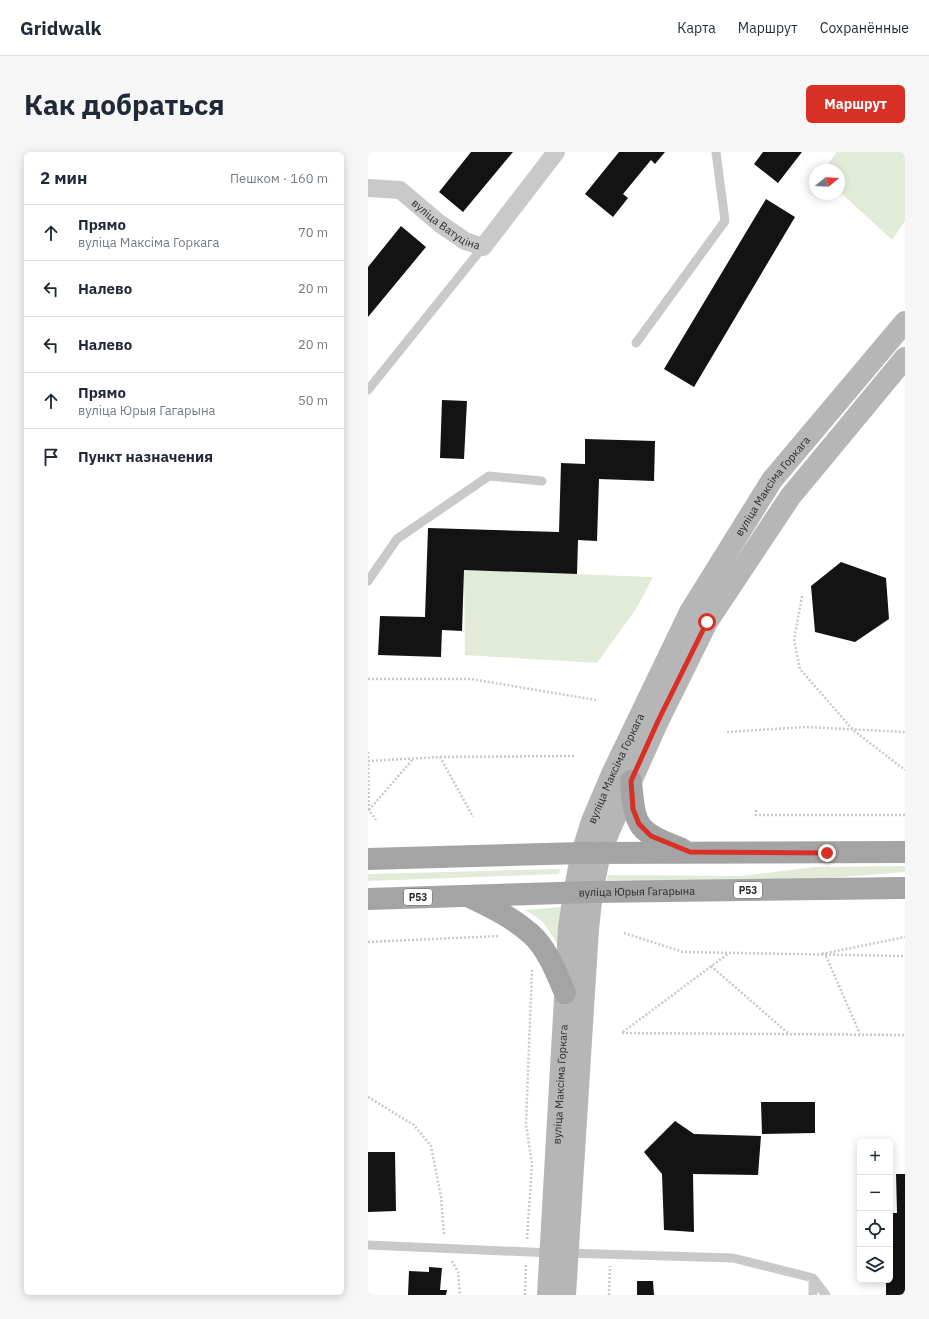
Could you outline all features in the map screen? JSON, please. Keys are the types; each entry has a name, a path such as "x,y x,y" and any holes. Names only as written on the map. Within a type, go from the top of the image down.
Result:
{"main road":[{"path":"631,781 633,809 639,824 651,836 690,852"},
{"path":"368,859 591,853 905,852"},
{"name":"вуліца Юрыя Гагарына","path":"368,899 583,892 905,888"},
{"path":"469,896 500,912 532,934 552,962 565,993"}],"street":[{"name":"вуліца Ватуціна","path":"368,188 400,190 439,223 465,241 483,247 556,152"},
{"name":"вуліца Максіма Горкага","path":"548,1295 559,1253 583,892 591,853 592,821 612,774 690,612 772,480 905,322"},
{"name":"вуліца Максіма Горкага","path":"591,853 631,781 658,721 707,622 749,556 790,497 905,358"},
{"name":"вуліца Максіма Горкага","path":"565,1295 559,1253 565,993 569,928 583,892"}],"lane":[{"path":"636,343 725,221 716,152"},
{"path":"368,390 483,247"},
{"path":"368,581 397,539 489,476 542,480"},
{"path":"368,1245 527,1253 734,1258 813,1278 826,1295"},
{"path":"813,1278 813,1295"}],"path":[{"path":"802,596 794,640 800,669 853,730 905,770"},
{"path":"368,679 471,679 596,700"},
{"path":"727,732 806,727 905,732"},
{"path":"368,752 369,810 376,820"},
{"path":"368,761 440,757 574,756"},
{"path":"440,757 473,817"},
{"path":"369,810 413,759"},
{"path":"756,810 756,815 905,815"},
{"path":"624,933 683,952 729,953 820,954 905,937"},
{"path":"368,942 500,936"},
{"path":"729,953 622,1033 905,1035"},
{"path":"820,954 826,956 905,956"},
{"path":"826,956 860,1035"},
{"path":"711,966 789,1034"},
{"path":"525,1295 532,1165 526,1123 532,968"},
{"path":"368,1097 414,1125 431,1146 441,1197 446,1249 458,1272 460,1295"},
{"path":"609,1295 611,1254"}],"green space":[{"path":"837,152 905,152 905,221 892,240 845,197 845,164 828,164"},
{"path":"464,570 653,577 636,609 597,663 465,655"},
{"path":"905,866 905,872 759,882 607,880 608,875 741,876 815,867"},
{"path":"560,869 559,874 368,881 368,874"},
{"path":"561,907 560,947 542,921 525,910"}],"building":[{"path":"471,152 513,152 463,212 439,192"},
{"path":"619,152 665,152 655,164 651,160 623,194 628,198 613,217 585,194"},
{"path":"763,152 802,152 778,183 754,164"},
{"path":"766,199 795,217 694,387 664,369"},
{"path":"401,226 426,247 368,317 368,267"},
{"path":"442,400 467,401 464,459 440,458"},
{"path":"585,439 655,441 654,481 599,479 597,541 578,540 577,574 464,570 462,631 442,630 441,657 378,655 380,616 425,617 428,528 559,532 561,463 585,464"},
{"path":"841,562 886,578 889,619 855,642 815,632 811,586"},
{"path":"761,1102 815,1102 815,1133 762,1134"},
{"path":"675,1121 694,1134 761,1136 758,1175 693,1174 694,1232 664,1230 662,1174 644,1152"},
{"path":"368,1152 395,1152 396,1211 368,1212"},
{"path":"896,1174 905,1174 905,1295 886,1295 886,1283 893,1283 893,1213 897,1213"},
{"path":"429,1267 442,1268 440,1290 447,1290 446,1295 408,1295 409,1271 429,1272"},
{"path":"637,1281 653,1281 654,1295 637,1295"}],"route":[{"path":"707,622 658,721 631,781 633,809 639,824 651,836 690,852 827,853"}]}
